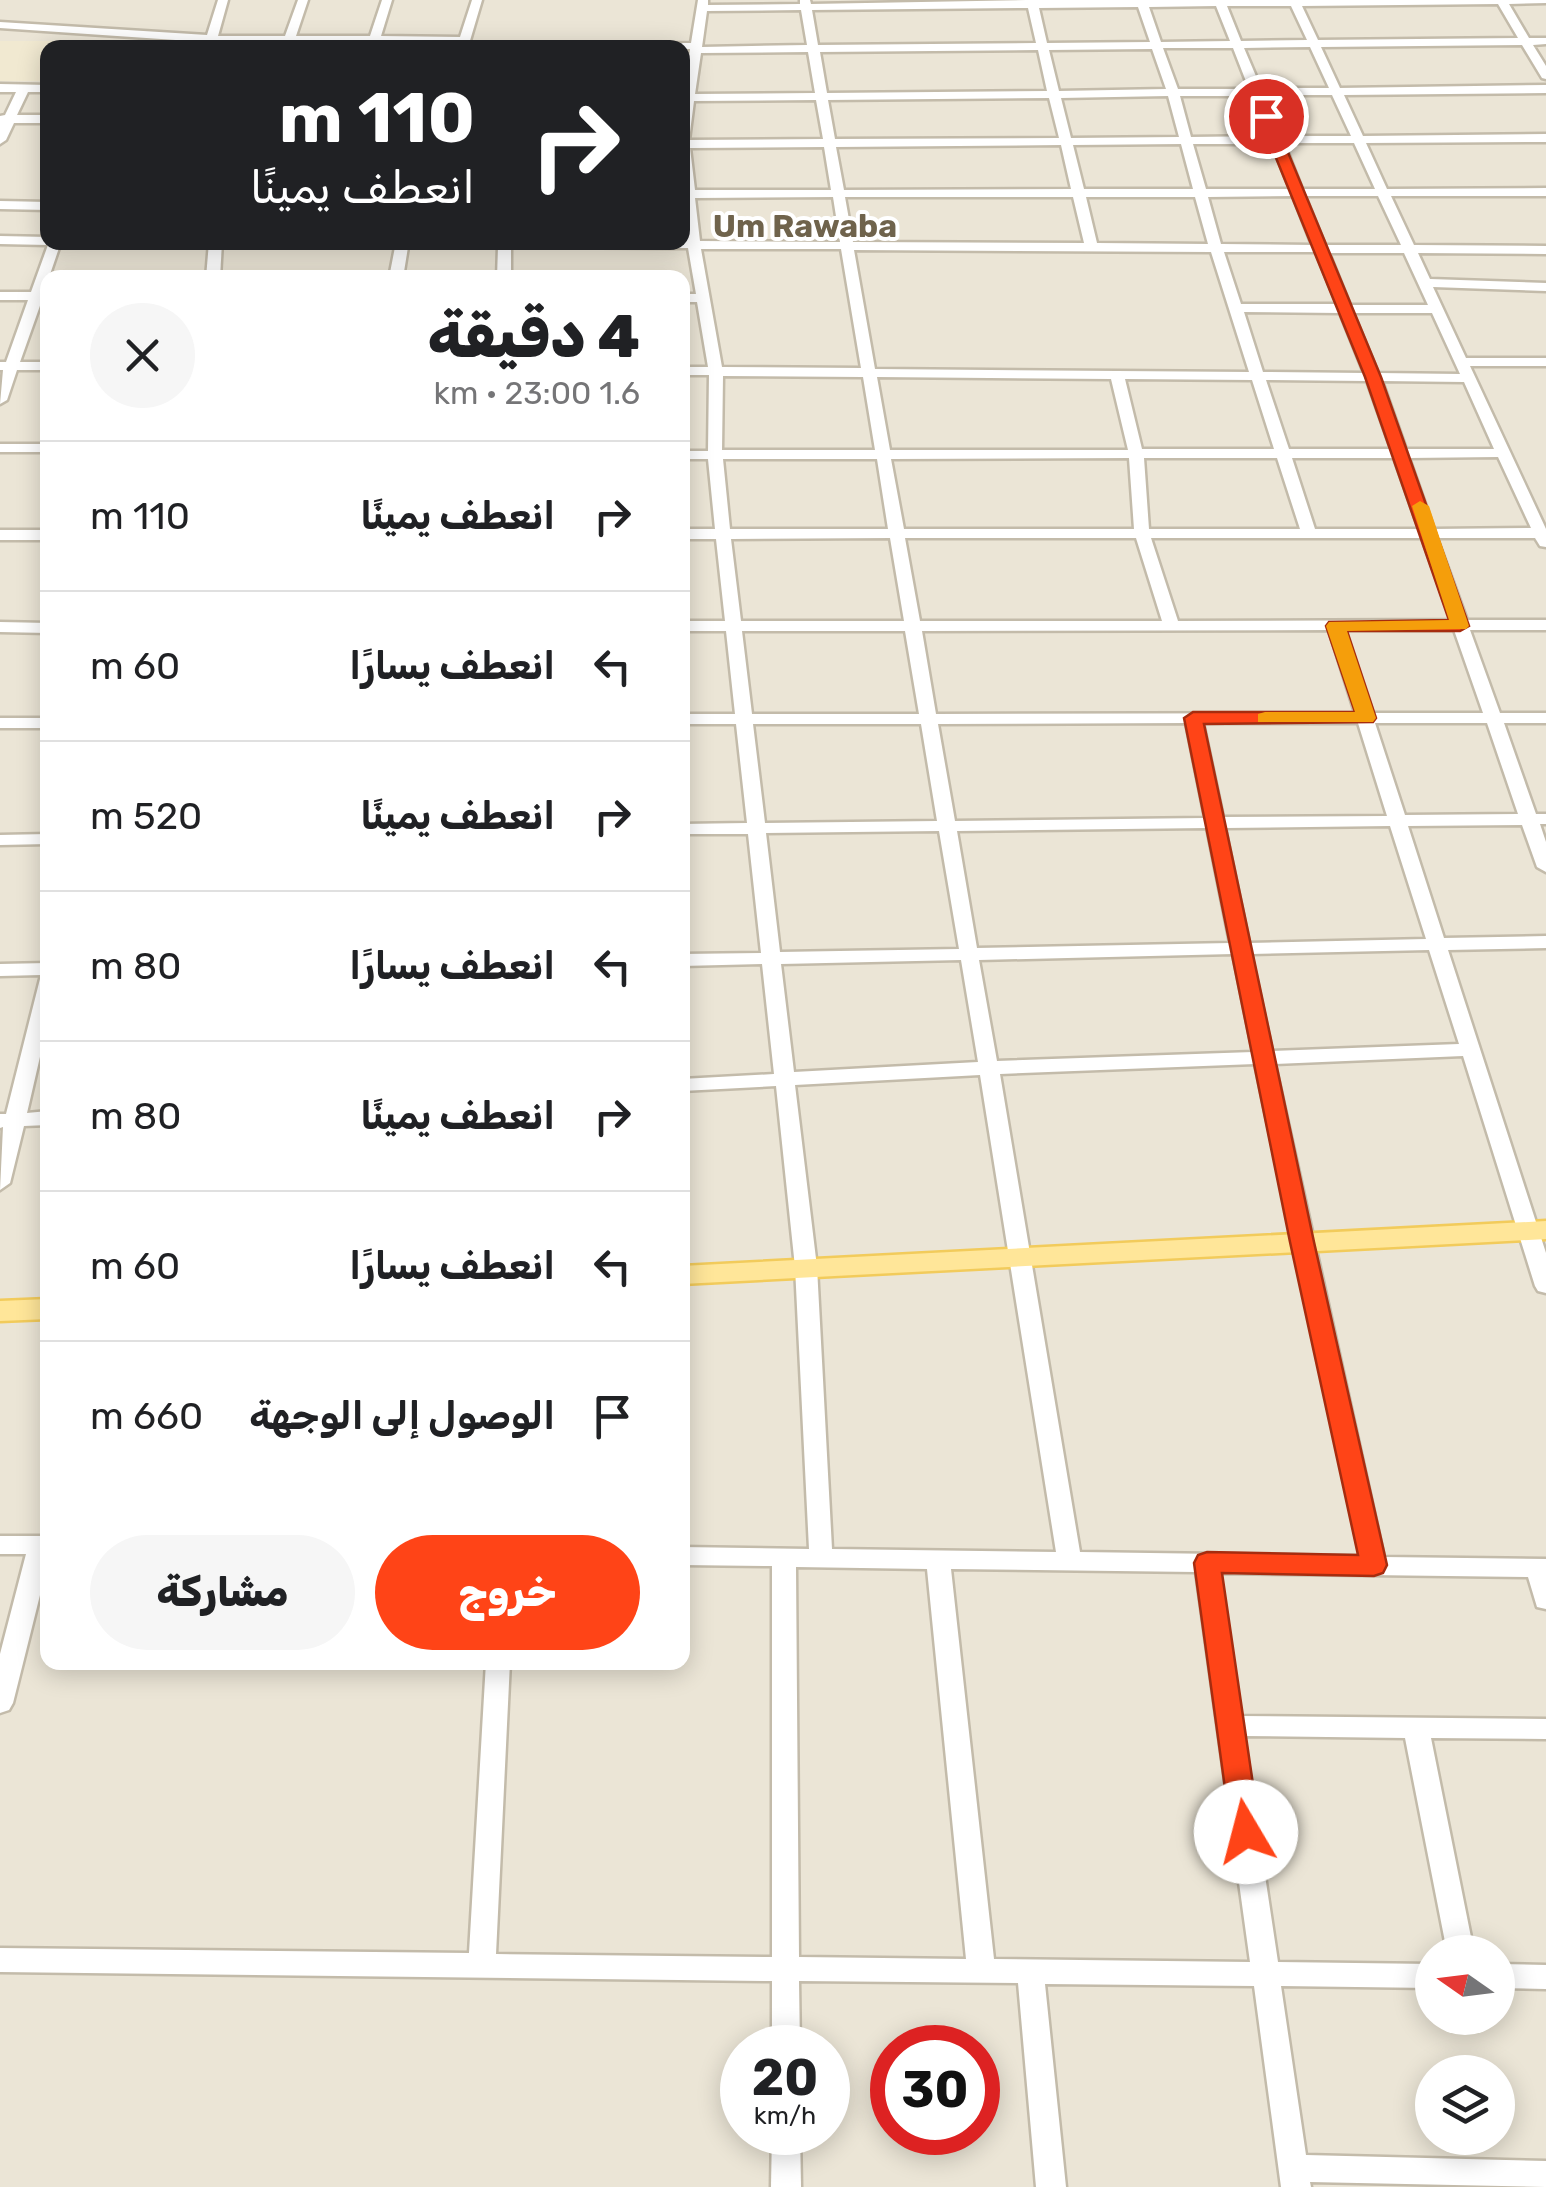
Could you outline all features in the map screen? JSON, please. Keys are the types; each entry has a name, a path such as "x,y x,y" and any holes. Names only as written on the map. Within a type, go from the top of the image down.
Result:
{"main road":[{"path":"690,1274 1538,1230"},
{"path":"0,1312 40,1310"}],"street":[{"path":"212,40 223,0"},
{"path":"289,40 303,0"},
{"path":"374,40 387,0"},
{"path":"465,40 477,0"},
{"path":"1502,0 1546,76"},
{"path":"690,79 703,4 1546,0"},
{"path":"690,534 1430,533 1543,539 1295,1"},
{"path":"1032,2 1092,248"},
{"path":"1141,2 1174,93 1216,248 1309,533"},
{"path":"1220,2 1373,377 1494,718 1538,820 1546,867"},
{"path":"806,4 1021,1256 1069,1560"},
{"path":"0,25 176,40"},
{"path":"690,48 1042,49 1546,41"},
{"path":"0,88 40,89"},
{"path":"0,140 6,119 24,88"},
{"path":"690,95 1546,89"},
{"path":"6,119 40,119"},
{"path":"690,144 1546,138"},
{"path":"690,194 1546,192"},
{"path":"690,204 716,372 715,455 806,1267 821,1557"},
{"path":"0,205 40,206"},
{"path":"0,240 40,240"},
{"path":"690,246 1546,250"},
{"path":"1425,283 1546,287"},
{"path":"0,296 40,296"},
{"path":"690,298 703,298"},
{"path":"0,400 6,366 40,300"},
{"path":"1237,308 1437,309"},
{"path":"1462,362 1546,362"},
{"path":"6,366 40,366"},
{"path":"690,372 869,370 1469,378"},
{"path":"1117,374 1136,454 1142,534 1171,626"},
{"path":"0,448 40,448"},
{"path":"690,455 1504,453"},
{"path":"0,535 40,534"},
{"path":"690,626 1546,626"},
{"path":"1336,626 1469,1050 1538,1230 1546,1286"},
{"path":"0,628 40,628"},
{"path":"1193,718 1374,1565"},
{"path":"690,719 1546,718"},
{"path":"0,724 40,723"},
{"path":"690,829 1538,820"},
{"path":"0,840 40,839"},
{"path":"690,960 1546,942"},
{"path":"0,970 40,970"},
{"path":"0,1183 8,1120 40,1007"},
{"path":"690,1085 988,1068 1469,1050"},
{"path":"8,1120 40,1118"},
{"path":"0,1544 40,1545"},
{"path":"690,1556 1541,1568 1546,1600"},
{"path":"784,1556 786,2025"},
{"path":"0,1703 40,1559"},
{"path":"938,1559 981,1969"},
{"path":"1207,1563 1294,2178 1546,2174"},
{"path":"482,1964 498,1670"},
{"path":"1230,1726 1546,1729"},
{"path":"1416,1728 1458,1935"},
{"path":"0,1960 1415,1976"},
{"path":"1030,1970 1051,2187"},
{"path":"1515,1976 1546,1977"},
{"path":"786,2155 786,2187"}],"shaded area":[{"path":"0,0 1546,0 1546,2187 0,2187"},
{"path":"0,41 40,41 40,81 0,81"}],"slow traffic":[{"path":"1265,718 1366,718 1336,626 1460,626 1420,506"}],"district":[{"name":"Um Rawaba","path":"805,226"}],"route":[{"path":"1246,1832 1207,1563 1374,1565 1193,718 1366,718 1336,626 1460,626 1373,377 1266,116"}]}
